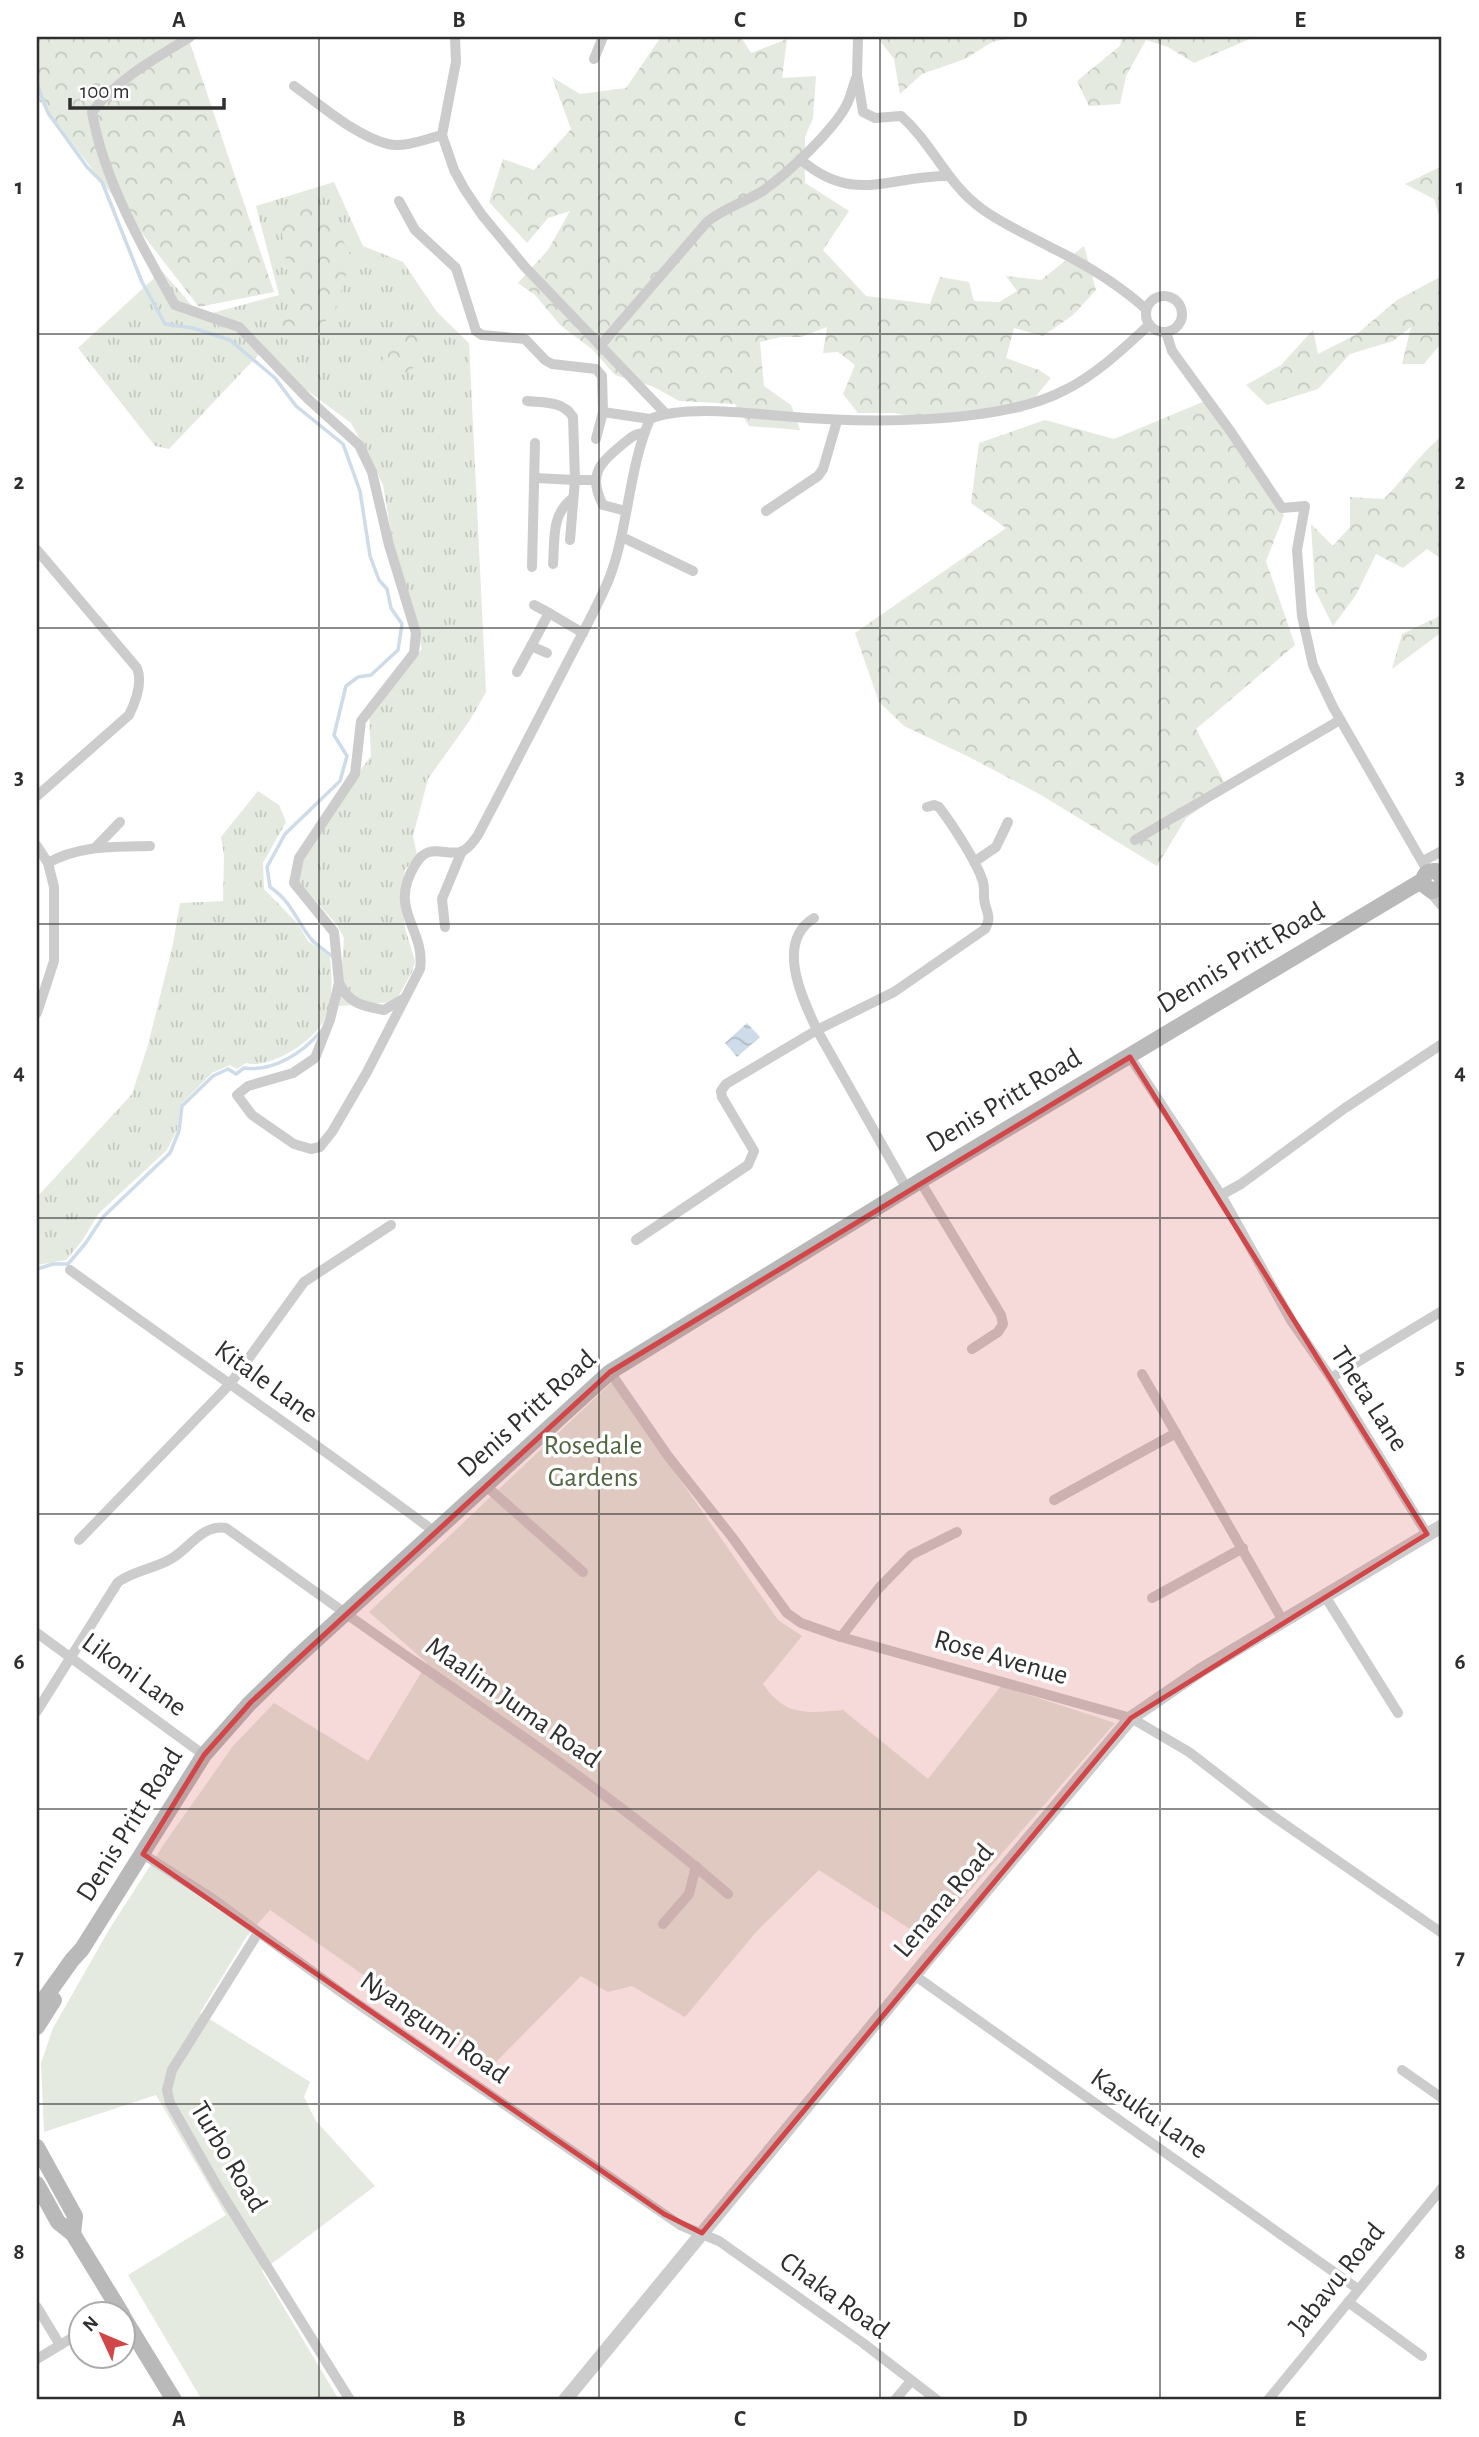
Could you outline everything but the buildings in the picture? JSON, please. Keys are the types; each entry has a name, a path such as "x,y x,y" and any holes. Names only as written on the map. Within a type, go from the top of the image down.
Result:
{"main road":[{"name":"Dennis Pritt Road","path":"1130,1057 1379,905 1434,880"},
{"name":"Denis Pritt Road","path":"37,2009 82,1949 204,1755 251,1702 610,1372 913,1185 1130,1057"},
{"name":"Denis Pritt Road","path":"37,2026 78,1964 82,1949"},
{"path":"37,2147 75,2216 73,2234"},
{"path":"37,2184 58,2222 73,2234 113,2300"},
{"path":"136,2338 174,2400"}],"street":[{"path":"190,37 150,62 103,97 92,112 97,141 148,258 175,305 239,327 307,398 359,445 372,472 389,545 416,632 414,653 361,721 355,774 299,858 294,883 334,932 339,983 330,1020 315,1058 293,1073 248,1086 237,1095 252,1115 294,1144 312,1149 320,1147 332,1132 367,1072 420,969 422,960 405,909 404,892 409,874 418,859 437,849 455,853 462,851 470,846 478,835 609,579 622,537 644,433 650,419"},
{"path":"455,37 456,62 442,135 454,170 482,215 525,267 665,413"},
{"path":"594,59 604,37"},
{"path":"600,346 707,222 718,213 762,192 800,159 842,112 848,103 856,75 858,37"},
{"path":"856,75 863,112 875,118 901,116 921,136 947,176 979,208 1003,224 1065,254 1122,288 1146,309"},
{"path":"294,86 361,133 389,145 402,145 442,135"},
{"path":"800,159 823,176 844,183 870,186 947,176"},
{"path":"399,201 415,230 456,268 476,331 482,335 525,339 552,364 596,369 602,376 603,412 596,439"},
{"path":"1122,288 1173,298 1181,308 1180,323 1171,331 1160,332 1149,325 1146,309 1159,297"},
{"path":"603,412 650,419 665,413 745,413 837,421 929,418 1001,411 1049,397 1083,379 1149,325"},
{"path":"1166,332 1172,351 1282,508 1304,506 1297,550 1302,616 1313,666 1340,720 1434,880"},
{"path":"527,401 556,404 569,410 573,417 575,480 570,540"},
{"path":"766,511 818,476 823,469 837,421"},
{"path":"626,511 603,505 595,480 598,468 605,458 635,435 644,433"},
{"path":"532,567 535,443"},
{"path":"536,478 595,480"},
{"path":"554,564 557,517 563,505 573,498"},
{"path":"622,537 693,571"},
{"path":"37,550 137,668 140,678 129,715 37,796"},
{"path":"534,605 583,633"},
{"path":"517,672 549,613"},
{"path":"531,646 547,653"},
{"path":"1135,840 1340,720"},
{"path":"636,1240 748,1165 754,1152 722,1097 721,1091 726,1084 817,1030 894,992 985,929 989,913 983,883 974,862 939,807 927,807"},
{"path":"96,847 120,822"},
{"path":"974,862 992,852 1008,822"},
{"path":"37,846 48,863 54,887 54,961 37,1013"},
{"path":"48,863 63,855 96,847 150,846"},
{"path":"445,927 442,899 462,851"},
{"path":"1434,880 1442,851"},
{"path":"814,918 798,932 795,955 799,990 817,1030 913,1185 1001,1315 1003,1324 998,1332 972,1349"},
{"path":"339,983 346,997 365,1006 384,1010 405,998"},
{"path":"1130,1057 1221,1195 1241,1184 1345,1108 1442,1044"},
{"name":"Theta Lane","path":"1221,1195 1300,1335 1331,1378 1427,1534"},
{"path":"79,1540 230,1384 304,1282 390,1226"},
{"name":"Kitale Lane","path":"70,1270 435,1532"},
{"path":"1331,1378 1442,1311"},
{"name":"Rose Avenue","path":"610,1372 668,1456 732,1537 787,1614 801,1623 841,1637 1131,1718 1189,1752 1266,1812 1442,1933"},
{"path":"1142,1374 1283,1621"},
{"path":"1054,1500 1176,1433"},
{"path":"486,1486 583,1572"},
{"name":"Maalim Juma Road","path":"71,1657 118,1582 130,1574 167,1562 205,1531 216,1526 226,1528 345,1614 526,1737 696,1866 728,1894"},
{"name":"Lenana Road","path":"565,2400 914,1975 1131,1718 1201,1670 1442,1527"},
{"path":"841,1637 879,1588 911,1555 957,1532"},
{"path":"1152,1598 1242,1548"},
{"path":"1325,1596 1398,1713"},
{"name":"Likoni Lane","path":"37,1633 204,1755"},
{"path":"37,1711 71,1657"},
{"name":"Nyangumi Road","path":"143,1854 213,1899 420,2048 680,2225 702,2233"},
{"path":"663,1924 689,1894 696,1866"},
{"name":"Turbo Road","path":"258,1933 172,2070 167,2090 170,2103 217,2186 350,2400"},
{"name":"Kasuku Lane","path":"914,1975 1359,2289"},
{"path":"1402,2070 1442,2098"},
{"name":"Jabavu Road","path":"1268,2400 1441,2191"},
{"name":"Chaka Road","path":"702,2233 719,2241 833,2322 937,2400"},
{"path":"1348,2302 1422,2357"},
{"path":"37,2307 60,2345"},
{"path":"37,2358 66,2341"},
{"path":"895,2400 911,2381"}],"highlighted area":[{"path":"1130,1057 1427,1534 1131,1718 702,2233 664,2214 143,1854 204,1755 251,1702 610,1372"}],"green space":[{"path":"37,37 188,37 274,292 199,307 37,98"},
{"path":"661,37 741,37 751,53 787,39 782,78 816,76 813,118 805,137 805,183 849,211 823,250 866,296 930,304 940,277 969,282 974,301 999,302 1017,291 1006,276 1041,280 1084,246 1096,290 1073,315 1043,336 1014,328 1006,358 1039,370 1051,378 1023,412 941,423 894,413 858,413 843,394 855,365 838,352 823,353 827,327 801,337 780,337 760,342 764,386 791,405 800,430 749,426 735,404 679,401 654,387 615,375 592,349 561,326 535,295 518,283 548,250 570,211 548,218 527,243 489,202 503,159 534,170 571,129 552,77 580,94 626,88"},
{"path":"877,37 1016,37 992,42 965,59 922,74 900,94 894,59"},
{"path":"1122,37 1252,38 1194,63 1168,47 1146,40 1126,76 1120,104 1089,106 1077,81 1120,46"},
{"path":"1442,166 1442,225 1434,199 1405,184"},
{"path":"334,182 363,246 403,262 437,312 469,343 486,692 470,720 428,779 413,836 417,855 405,870 402,893 405,928 415,961 412,972 395,1002 339,1006 344,938 337,925 297,880 297,868 334,805 371,756 369,714 422,649 392,538 383,485 351,423 305,389 265,348 169,449 155,446 78,348 162,271 201,316 279,295 256,206"},
{"path":"304,204 327,207 351,257 336,309 313,335 280,331 292,298 279,215"},
{"path":"1440,277 1442,342 1424,364 1402,364 1411,327 1393,341 1350,354 1318,389 1267,405 1246,385 1281,365 1313,330 1318,354 1357,334 1397,300"},
{"path":"404,328 422,338 412,371 387,378 382,360"},
{"path":"1205,401 1284,515 1266,561 1295,645 1196,729 1228,789 1186,818 1157,866 1041,795 904,726 879,702 855,633 1006,528 971,503 979,443 1045,420 1114,439"},
{"path":"1442,436 1442,559 1427,549 1403,568 1376,554 1356,595 1333,626 1315,590 1311,524 1333,546 1350,527 1350,497 1384,499"},
{"path":"1442,615 1442,632 1392,669 1402,634"},
{"path":"258,791 279,805 286,822 263,863 264,889 298,924 308,941 330,957 330,1002 326,1016 304,1043 280,1057 256,1064 246,1063 237,1069 230,1065 212,1073 181,1104 177,1130 167,1150 99,1213 82,1241 66,1260 37,1265 37,1197 132,1094 148,1045 173,944 180,903 223,901 224,856 221,837"},
{"name":"Rosedale Gardens","path":"612,1382 778,1620 802,1636 763,1684 780,1702 789,1708 808,1712 843,1710 928,1779 1001,1686 1115,1723 927,1940 819,1870 757,1931 685,2017 632,1986 608,1992 581,1976 493,2065 270,1910 247,1936 200,2013 310,2082 304,2097 316,2121 375,2186 262,2271 339,2400 202,2400 128,2275 226,2215 156,2095 44,2132 41,2063 53,2028 110,1928 164,1844 233,1746 274,1703 368,1761 427,1663 369,1612"}],"water":[{"path":"747,1023 760,1037 737,1057 725,1043"}],"waterway":[{"path":"37,84 48,113 87,167 102,182 142,282 165,324 193,328 230,340 275,378 296,406 343,444 360,491 370,556 379,580 387,589 391,608 402,624 398,650 371,675 358,677 346,686 334,735 347,756 340,781 285,834 267,867 270,887 289,905 311,939 333,957"},
{"path":"37,1269 53,1264 68,1264 103,1217 170,1153 179,1131 182,1106 213,1076 228,1069 236,1074 244,1068 276,1064 305,1047 321,1031"}]}
